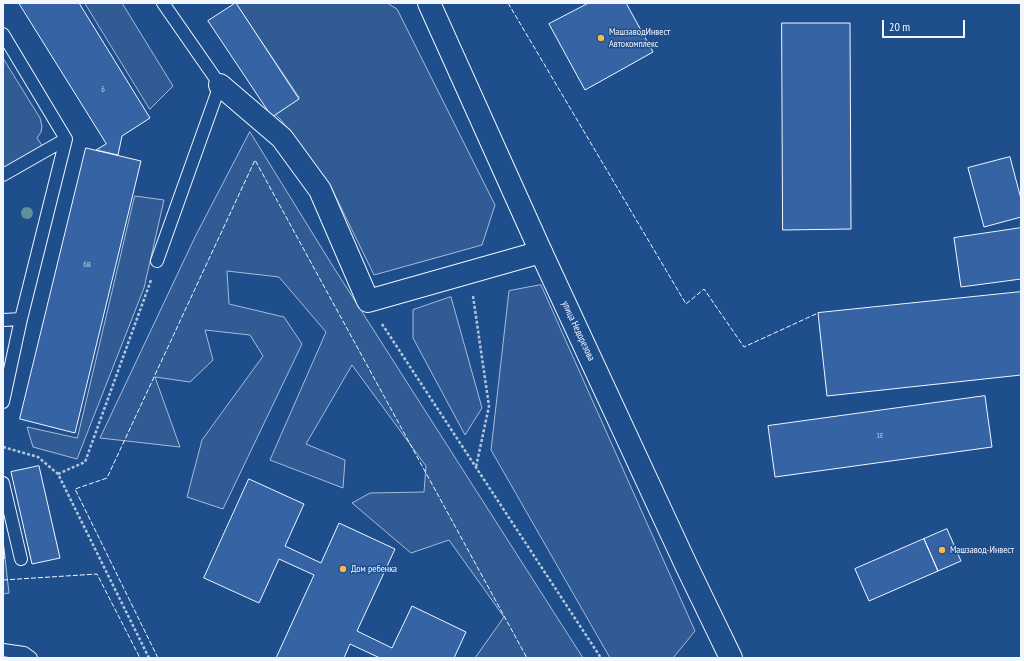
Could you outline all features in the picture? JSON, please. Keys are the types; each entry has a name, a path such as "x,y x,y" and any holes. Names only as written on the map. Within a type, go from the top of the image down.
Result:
{"street":[{"name":"улица Недорезова","path":"429,3 541,252 730,658"},
{"path":"220,85 282,138 320,190 368,302 541,252"}],"lane":[{"path":"158,261 220,85 163,3"},
{"path":"3,34 66,139 21,319 3,402"},
{"path":"3,175 66,139"},
{"path":"3,320 21,319"},
{"path":"3,483 21,559"},
{"path":"3,650 24,653 31,658"}],"path":[{"path":"58,474 84,462 158,261"},
{"path":"470,272 489,406 476,467"},
{"path":"368,302 601,658"},
{"path":"3,447 38,458 58,474 149,658"}],"shaded area":[{"path":"85,3 122,3 173,86 150,109"},
{"path":"236,3 387,3 397,9 495,205 482,245 374,275 331,187 275,114 299,98"},
{"path":"3,58 40,118 42,126 41,132 37,138 43,147 3,170"},
{"path":"250,132 334,268 583,658 475,658 504,617 449,540 411,553 352,503 370,493 424,492 426,466 352,365 306,444 345,460 343,488 270,460 326,332 279,277 227,271 229,304 284,317 302,344 223,509 187,497 202,440 263,356 250,335 205,330 213,360 190,382 155,377 180,447 100,438 195,237"},
{"path":"135,196 164,200 144,288 77,459 33,447 27,427 77,438"},
{"path":"541,285 695,631 673,658 610,658 491,450 509,291"},
{"path":"451,297 482,408 465,435 413,338 413,310"},
{"path":"5,558 9,593 3,594 3,559"}],"building":[{"path":"19,3 79,3 150,118 122,136 118,155 96,150 106,144"},
{"path":"236,3 299,99 272,117 208,21"},
{"name":"МашзаводИнвест Автокомплекс","path":"589,3 626,3 653,52 585,90 549,24"},
{"path":"782,23 850,23 851,229 783,230"},
{"path":"86,148 141,161 75,433 20,419"},
{"path":"1010,157 1021,199 1021,217 984,227 968,168"},
{"path":"1021,228 1021,279 961,287 954,238"},
{"path":"1021,292 1021,375 827,396 818,313"},
{"path":"985,396 992,447 775,477 768,426"},
{"path":"39,466 60,558 32,564 11,472"},
{"name":"Дом ребенка","path":"249,479 304,504 285,546 321,563 339,523 395,549 357,631 392,648 412,606 466,632 454,658 380,658 350,644 344,658 276,658 314,575 279,559 259,603 204,578"},
{"name":"Машзавод-Инвест","path":"947,529 961,561 938,571 924,539"},
{"path":"924,539 938,571 869,601 855,569"},
{"path":"3,540 5,558 3,559"}],"fence":[{"path":"508,3 686,304 704,289 744,347 818,313"},
{"path":"158,658 75,489 107,478 255,160 527,658"},
{"path":"3,580 97,574 140,658"}],"place":[{"name":"МашзаводИнвест Автокомплекс","path":"601,38"},
{"name":"Машзавод-Инвест","path":"942,550"},
{"name":"Дом ребенка","path":"343,569"}]}
